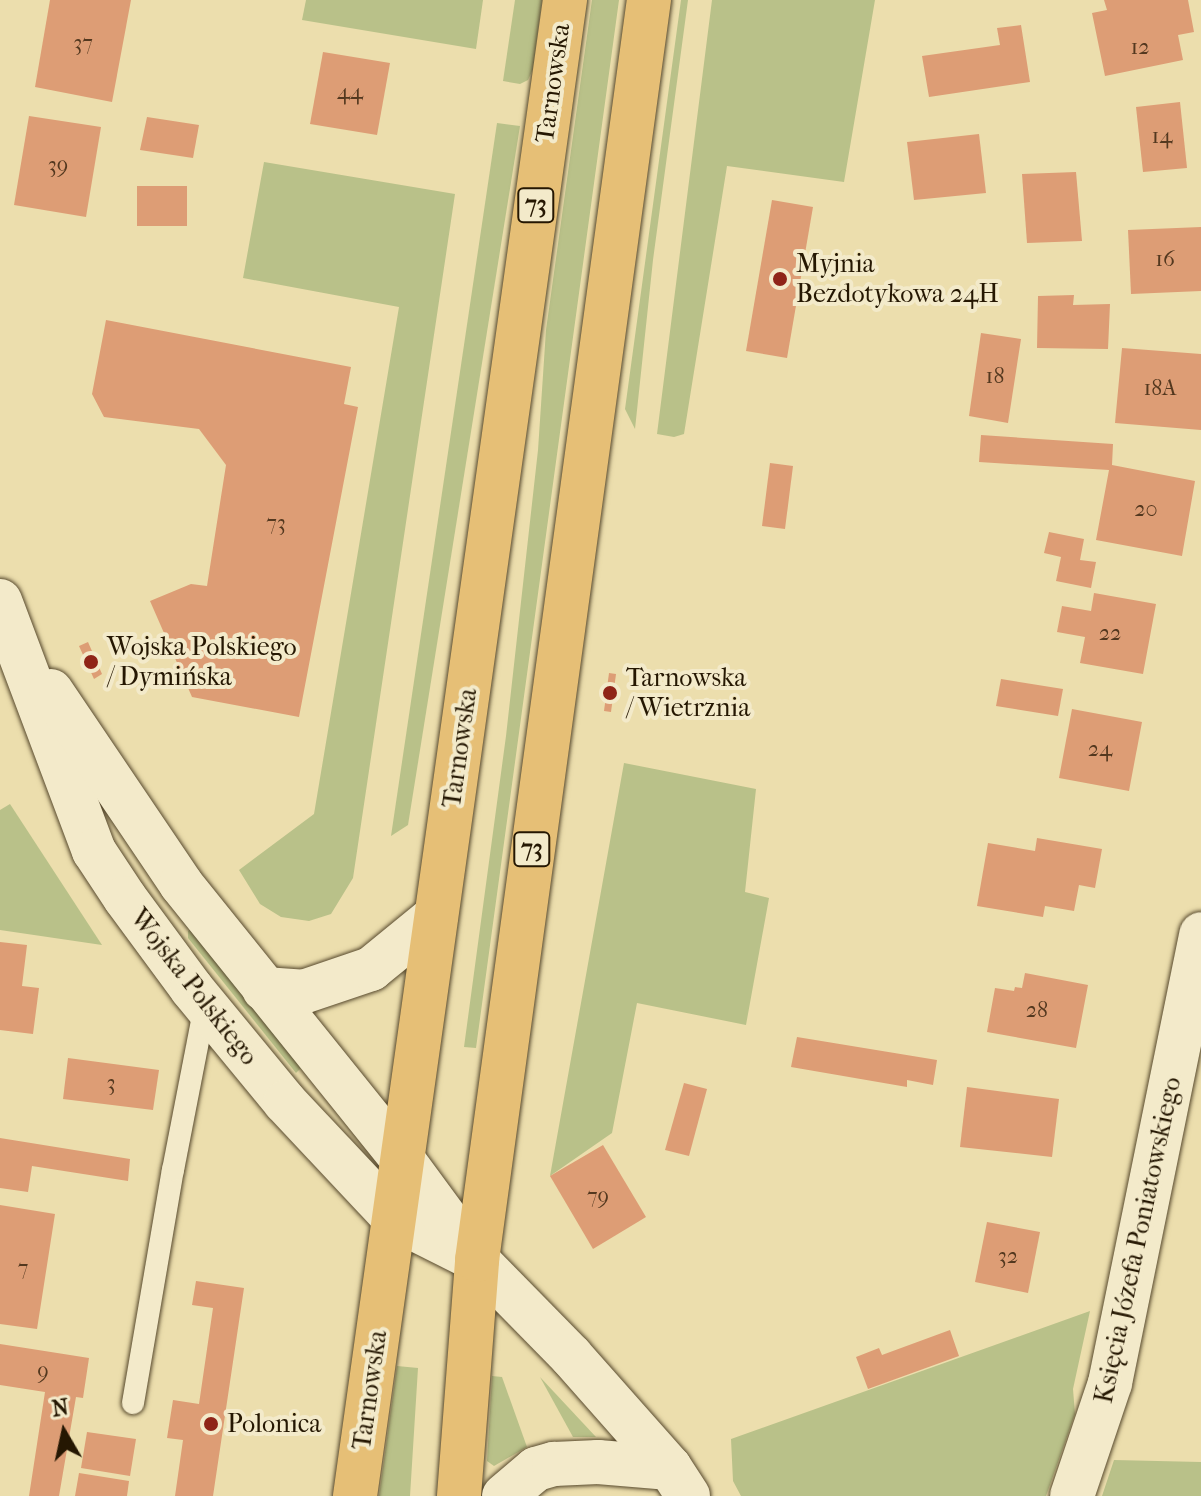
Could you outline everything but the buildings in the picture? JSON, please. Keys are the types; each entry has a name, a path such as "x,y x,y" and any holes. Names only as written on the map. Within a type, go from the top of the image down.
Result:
{"main road":[{"name":"Tarnowska","path":"355,1496 565,0"},
{"name":"73","path":"459,1496 477,1260 649,0"}],"street":[{"name":"Wojska Polskiego","path":"7,618 94,851 205,1005 297,1116 395,1219 477,1260"},
{"name":"Wojska Polskiego","path":"7,618 181,884 403,1160 477,1260 571,1356 679,1482"},
{"path":"264,989 303,992 371,969 436,916"},
{"name":"Księcia Józefa Poniatowskiego","path":"1072,1496 1110,1383 1201,934"},
{"name":"Wojska Polskiego","path":"504,1496 536,1469 554,1464 598,1462 679,1482"}],"lane":[{"path":"133,1403 205,1005"}],"green space":[{"path":"306,0 483,0 476,49 302,20"},
{"path":"515,0 542,0 533,69 528,80 520,84 503,81"},
{"path":"592,0 619,0 476,1048 464,1047 506,736 538,450 546,330"},
{"path":"681,0 688,0 653,260 635,429 625,409"},
{"path":"712,0 875,0 844,182 727,166 684,434 674,437 657,434"},
{"path":"497,123 520,126 408,825 391,836"},
{"path":"264,162 455,194 353,878 331,914 309,921 281,917 260,904 239,870 314,814 399,307 243,278"},
{"path":"624,763 756,789 745,892 769,898 746,1025 637,1003 612,1133 550,1176"},
{"path":"10,804 102,945 0,930 0,810"},
{"path":"193,928 305,1064 296,1073 188,938 188,931"},
{"path":"1090,1311 1073,1389 1075,1414 1046,1496 741,1496 733,1481 731,1439"},
{"path":"397,1366 418,1368 410,1496 379,1496"},
{"path":"492,1376 502,1377 527,1447 494,1466 487,1461"},
{"path":"540,1377 596,1437 573,1437"},
{"path":"1114,1460 1201,1462 1201,1496 1102,1496"}],"place":[{"name":"Myjnia Bezdotykowa 24H","path":"780,279"},
{"name":"Wojska Polskiego / Dymińska","path":"91,662"},
{"name":"Tarnowska / Wietrznia","path":"610,693"},
{"name":"Polonica","path":"211,1424"}]}
